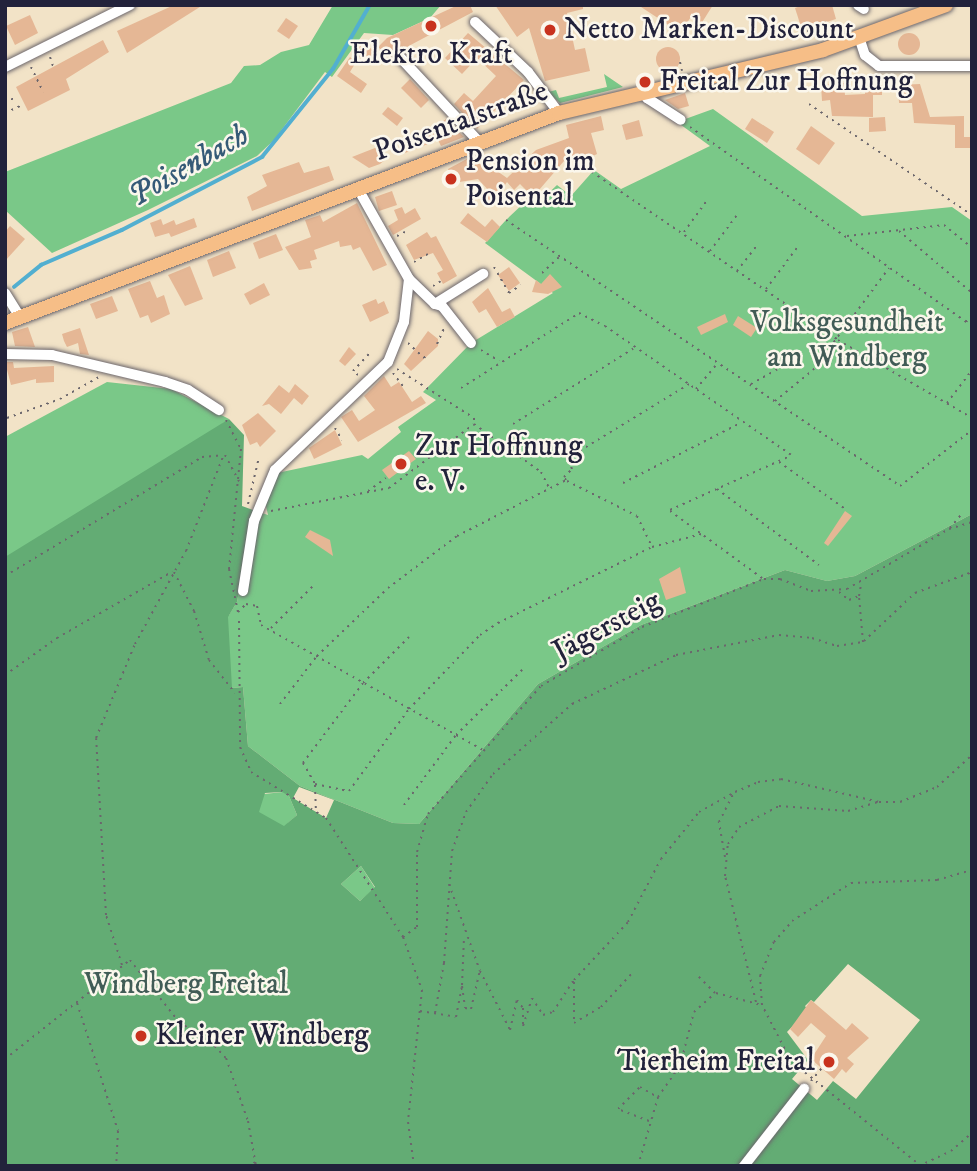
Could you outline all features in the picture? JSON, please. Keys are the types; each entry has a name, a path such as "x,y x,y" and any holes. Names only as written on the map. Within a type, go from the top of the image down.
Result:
{"main road":[{"name":"Poisentalstraße","path":"5,323 559,113 859,37 946,5"}],"street":[{"path":"5,67 130,5"},
{"path":"475,22 528,72 559,113"},
{"path":"859,37 865,55 879,66 972,66"},
{"path":"397,55 480,143"},
{"path":"645,92 647,98 681,120"},
{"path":"358,189 409,279 435,304 442,306 471,344"},
{"path":"435,304 483,274"},
{"path":"243,591 254,521 270,478 304,439 388,362 404,322 409,279"},
{"path":"5,293 20,317"},
{"path":"5,355 27,353 188,390 219,410"},
{"path":"744,1166 808,1085"}],"path":[{"path":"800,33 818,28 824,38 821,27 826,22"},
{"path":"51,59 54,69"},
{"path":"680,62 683,74"},
{"path":"32,69 44,92"},
{"path":"5,103 16,97"},
{"path":"809,104 972,215"},
{"path":"5,113 20,106"},
{"path":"681,120 972,326"},
{"path":"592,172 838,341 972,418"},
{"path":"682,234 708,199"},
{"path":"710,252 737,215"},
{"path":"506,220 720,361 774,402 900,486 972,430"},
{"path":"846,236 944,225 972,248"},
{"path":"898,230 972,293"},
{"path":"401,234 405,232"},
{"path":"737,271 758,244"},
{"path":"765,290 799,245"},
{"path":"403,267 428,254"},
{"path":"542,273 560,257"},
{"path":"494,267 509,293 521,285"},
{"path":"774,402 813,370 838,341 890,268"},
{"path":"430,287 441,281"},
{"path":"461,387 579,313 635,348 791,455 670,510 705,533 764,579 780,579 811,591 838,590 860,584 949,529 972,522"},
{"path":"966,322 972,315"},
{"path":"437,344 445,325"},
{"path":"409,344 424,358 428,354"},
{"path":"471,344 499,361"},
{"path":"513,424 635,348"},
{"path":"364,380 353,371 371,352"},
{"path":"750,385 794,360"},
{"path":"696,389 720,361"},
{"path":"394,367 474,418 474,424"},
{"path":"386,368 405,389"},
{"path":"947,404 972,370"},
{"path":"7,418 117,372"},
{"path":"566,480 564,477 572,469 568,458 689,384"},
{"path":"623,483 741,422"},
{"path":"229,423 241,449 240,481 229,569 238,612 246,604 257,606 261,625 483,750"},
{"path":"474,424 541,472 549,488"},
{"path":"267,512 389,488 474,424"},
{"path":"338,425 335,428 342,440"},
{"path":"224,454 240,481"},
{"path":"122,965 106,915 96,738 135,644 186,551 224,454"},
{"path":"5,576 202,457 224,454"},
{"path":"259,457 245,504 251,505 263,479 270,478"},
{"path":"778,460 844,508"},
{"path":"367,492 386,478"},
{"path":"280,704 317,656 388,588 457,536 566,480"},
{"path":"566,480 637,516 652,547"},
{"path":"717,489 819,565"},
{"path":"949,529 961,515"},
{"path":"315,784 335,792 349,791 409,709 489,629 652,547 705,533"},
{"path":"5,674 57,638 173,572"},
{"path":"173,572 194,611 209,660 237,694"},
{"path":"435,1014 444,963 452,851 466,812 493,774 572,704 665,660 738,640 779,635 812,638 837,646 863,642 915,593 972,572"},
{"name":"Jägersteig","path":"403,937 417,928 417,852 427,813 541,686 642,627 764,579"},
{"path":"269,629 315,584"},
{"path":"860,584 863,642"},
{"path":"838,590 849,600 859,596"},
{"path":"239,621 237,694 240,747 251,772 315,812 345,842 403,937 422,990 408,1122 414,1166"},
{"path":"315,812 315,784 303,763 363,683 409,637"},
{"path":"404,805 456,735 522,670"},
{"path":"449,882 480,971 510,1030 517,1000 523,1008 523,1026 533,998 546,1017 574,979 628,922 661,859 699,812 758,782 781,779 879,802 900,802 937,787 972,755"},
{"path":"735,792 719,821 726,858 725,876 756,1002"},
{"path":"726,858 739,827 779,806 848,811 879,802"},
{"path":"971,1134 951,1151 920,1166 808,1085 762,1006 760,976 774,942 792,921 851,883 937,880 972,870"},
{"path":"420,1011 456,1017 462,986 465,933"},
{"path":"5,1059 130,960 179,1022 210,1041 226,1058 248,1121 256,1164 247,1166"},
{"path":"462,986 468,1010 476,999 480,971"},
{"path":"574,979 574,1023 601,1007 634,971"},
{"path":"696,974 715,993 756,1002 762,1006"},
{"path":"638,1166 657,1097 680,1066 694,1012 715,993"},
{"path":"76,1002 118,1131 116,1166"},
{"path":"808,1085 822,1068"},
{"path":"650,1121 618,1110 640,1087 657,1097"}],"green space":[{"path":"333,5 441,5 430,18 393,35 364,33 332,77 325,72 274,140 257,156 148,210 52,253 5,210 5,172 231,83 244,66 260,65 281,52 309,45"},
{"path":"604,74 623,87 560,103 548,92 556,90 559,98 607,87"},
{"name":"Volksgesundheit am Windberg","path":"713,109 862,216 952,207 972,221 972,514 855,576 827,581 785,570 641,625 538,684 419,824 393,823 300,786 248,746 243,687 232,688 237,760 264,794 283,792 289,796 297,815 288,823 390,949 430,944 439,826 558,691 756,607 866,648 955,550 972,549 972,872 892,881 801,928 767,976 778,1080 723,1166 5,1166 5,437 107,382 171,389 229,419 222,424 234,451 227,535 229,615 237,602 253,510 268,515 265,502 277,473 362,455 368,459 401,432 398,427 436,400 423,392 471,343 553,293 485,243 506,220 525,202 533,208 557,185 571,196 594,170 621,189 710,146 677,122"},
{"name":"Windberg Freital","path":"229,419 244,435 242,506 253,510 237,602 228,617 232,688 243,687 248,746 300,786 393,823 419,824 538,684 641,625 785,570 827,581 855,576 972,514 972,1166 5,1166 5,557","holes":["299,787 334,800 326,818 293,798","282,792 289,796 297,815 284,826 259,812 265,793","361,866 375,887 360,901 341,884","848,964 920,1020 856,1099 833,1081 817,1100 792,1079 808,1060 787,1032 808,1010 805,1006 811,1000 814,1002"]},
{"path":"361,866 375,888 360,901 341,884"}],"building":[{"path":"174,5 203,5 127,53 117,31"},
{"name":"Elektro Kraft","path":"458,5 470,5 473,12 403,49 393,49 392,60 378,47 387,38"},
{"name":"Netto Marken-Discount","path":"495,5 583,5 583,9 567,13 575,50 585,48 590,71 545,81 529,28 517,37"},
{"path":"638,5 713,5 701,24 691,17 684,27 670,31 670,26"},
{"path":"803,5 832,5 836,19 802,30 795,8"},
{"path":"30,15 38,33 15,45 6,26"},
{"path":"286,18 298,26 289,39 277,31"},
{"path":"468,33 524,80 477,129 454,104 464,93 473,101 496,76 477,58 462,74 445,58"},
{"path":"909,33 917,36 920,44 917,52 909,55 901,52 898,44 901,36"},
{"path":"103,40 109,52 66,79 70,90 28,111 16,87"},
{"path":"360,44 377,51 372,63 355,55"},
{"path":"668,47 679,54 680,59 673,70 668,71 657,64 656,59 663,48"},
{"path":"350,57 356,62 350,72 367,84 361,93 337,76"},
{"path":"410,79 429,100 421,108 401,88"},
{"path":"865,82 882,82 882,95 873,95 873,117 832,116 830,100 822,101 821,85 844,83 845,95 865,94"},
{"path":"920,84 930,117 964,116 964,137 972,137 972,148 955,148 955,125 914,123 912,103 899,103 898,85"},
{"path":"685,93 689,106 678,109 665,100"},
{"path":"388,107 403,118 397,126 382,114"},
{"path":"601,116 604,130 591,133 597,154 581,162 570,154 533,197 520,184 514,190 507,182 491,205 484,200 490,192 478,179 453,183 448,169 474,155 507,178 536,150 569,138 566,125"},
{"path":"885,117 886,131 869,132 869,118"},
{"path":"752,118 774,132 767,143 745,129"},
{"path":"446,119 464,137 441,146 438,140 405,153 400,140 420,132 422,138 447,128 442,122"},
{"path":"639,120 643,136 626,140 622,125"},
{"path":"811,126 835,143 819,165 796,149"},
{"path":"380,146 386,159 380,164 369,168 352,157"},
{"path":"299,162 304,173 329,166 334,180 252,211 247,197 267,186 262,175"},
{"path":"392,191 397,205 379,211 375,197"},
{"path":"357,203 387,265 373,271 360,247 353,250 351,245 340,247 339,241 314,250 317,259 310,261 312,268 299,270 285,247 311,237 305,220 320,215 323,222"},
{"path":"402,207 405,214 415,208 421,219 393,235 388,226 398,220 394,210"},
{"path":"468,213 485,227 492,219 500,227 487,242 460,223"},
{"path":"194,218 197,227 171,237 169,233 155,237 150,223 161,219 163,225 174,220 176,225"},
{"path":"10,226 25,239 5,261 5,232"},
{"path":"427,232 431,238 436,236 457,276 443,284 437,273 443,270 433,253 414,260 406,245"},
{"path":"276,234 283,250 259,259 253,243"},
{"path":"229,251 236,268 213,277 207,260"},
{"path":"190,266 203,299 185,306 168,275"},
{"path":"509,267 520,283 509,291 498,275"},
{"path":"550,274 562,287 548,294 532,292 536,280 541,284"},
{"path":"150,281 157,298 164,295 170,314 151,323 148,315 140,318 128,289"},
{"path":"264,283 270,295 250,305 244,294"},
{"path":"488,288 502,312 510,308 515,317 497,327 486,309 479,313 472,302"},
{"path":"112,296 118,311 96,319 90,304"},
{"path":"376,299 378,304 384,301 389,313 370,322 362,305"},
{"path":"725,314 728,322 701,335 697,327"},
{"path":"738,316 757,328 751,337 733,325"},
{"path":"28,327 35,347 15,346 12,332"},
{"path":"80,328 89,355 80,354 78,343 67,347 64,341 62,334"},
{"path":"428,331 438,339 438,346 411,371 404,364"},
{"path":"349,347 356,354 345,366 339,361"},
{"path":"5,362 13,362 14,368 54,366 54,382 36,383 36,379 11,385"},
{"path":"384,376 391,387 399,382 412,402 421,396 426,403 358,442 341,417 352,410 359,421 375,410 364,396"},
{"path":"295,384 309,396 302,405 294,398 281,414 269,404 262,406 279,385 289,393"},
{"path":"258,413 276,431 260,447 257,442 250,445 242,425"},
{"path":"335,430 342,445 314,459 309,448"},
{"name":"Zur Hoffnung e. V.","path":"409,451 416,459 389,479 382,470"},
{"path":"845,511 852,516 828,546 824,543"},
{"path":"310,530 330,540 333,556 305,537"},
{"path":"680,567 686,593 666,600 659,579"},
{"path":"811,1000 846,1030 852,1023 869,1038 847,1058 854,1064 846,1073 842,1069 834,1079 811,1059 826,1036 811,1023 798,1037 790,1029"}],"waterway":[{"name":"Poisenbach","path":"14,287 41,265 122,230 262,157 333,69 370,5"}],"place":[{"name":"Elektro Kraft","path":"431,26"},
{"name":"Netto Marken-Discount","path":"550,30"},
{"name":"Freital Zur Hoffnung","path":"645,82"},
{"name":"Pension im Poisental","path":"451,179"},
{"name":"Zur Hoffnung e. V.","path":"401,464"},
{"name":"Kleiner Windberg","path":"141,1036"},
{"name":"Tierheim Freital","path":"829,1062"}]}
